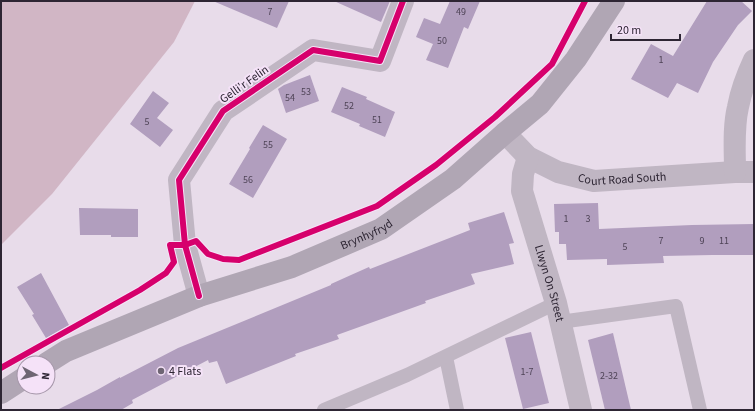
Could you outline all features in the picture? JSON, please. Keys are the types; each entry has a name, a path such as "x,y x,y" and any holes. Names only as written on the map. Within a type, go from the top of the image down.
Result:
{"main road":[{"name":"Brynhyfryd","path":"56,357 66,351 200,296 292,268 381,229 453,179 540,104 576,59 614,1"},
{"path":"1,393 16,383"}],"street":[{"name":"Gelli'r Felin","path":"200,296 185,245 179,180 223,111 312,50 380,61 402,1"},
{"path":"744,172 735,137 738,107 746,76 754,60"},
{"name":"Court Road South","path":"505,133 528,157 558,172 594,181 744,172"},
{"name":"Llwyn On Street","path":"528,157 523,174 522,191 558,313 581,410"}],"lane":[{"path":"324,410 446,357 558,313 676,306 700,410"},
{"path":"446,357 457,410"}],"shaded area":[{"path":"1,1 195,1 174,42 52,194 1,245"}],"building":[{"path":"213,1 289,1 277,28"},
{"path":"334,1 390,1 381,22"},
{"path":"450,1 480,1 468,29 464,27 448,68 426,60 433,44 416,37 424,18 440,24"},
{"path":"707,1 741,1 752,11 738,25 713,62 698,93 677,83 668,98 631,79 651,44 673,56"},
{"path":"310,75 319,101 286,113 278,89 284,85"},
{"path":"342,87 367,97 366,99 395,112 385,137 359,126 360,124 331,112"},
{"path":"153,91 169,103 157,118 173,130 160,147 130,124"},
{"path":"263,125 287,139 253,198 229,184"},
{"path":"598,203 599,229 754,224 754,255 663,256 664,263 607,265 607,259 567,260 566,244 559,244 559,232 555,232 554,204"},
{"path":"79,208 138,209 138,237 80,235"},
{"path":"504,212 514,243 509,244 514,264 471,274 475,284 425,301 426,303 337,335 339,339 295,354 296,356 226,384 217,361 209,363 208,360 132,400 133,403 121,410 57,410 178,348 331,285 369,267 370,269 470,230 468,223"},
{"path":"41,273 69,325 46,338 32,315 34,314 17,287"},
{"path":"531,332 549,403 523,409 505,338"},
{"path":"613,333 631,410 605,410 588,340"}],"cycle path":[{"path":"199,296 185,245 179,180 223,111 313,50 380,61 403,1"},
{"path":"1,368 140,290 166,273 174,262 170,245 185,245 196,241 208,254 223,259 239,260 377,206 436,165 495,117 552,64 585,1"}],"place":[{"name":"4 Flats","path":"161,371"}]}
